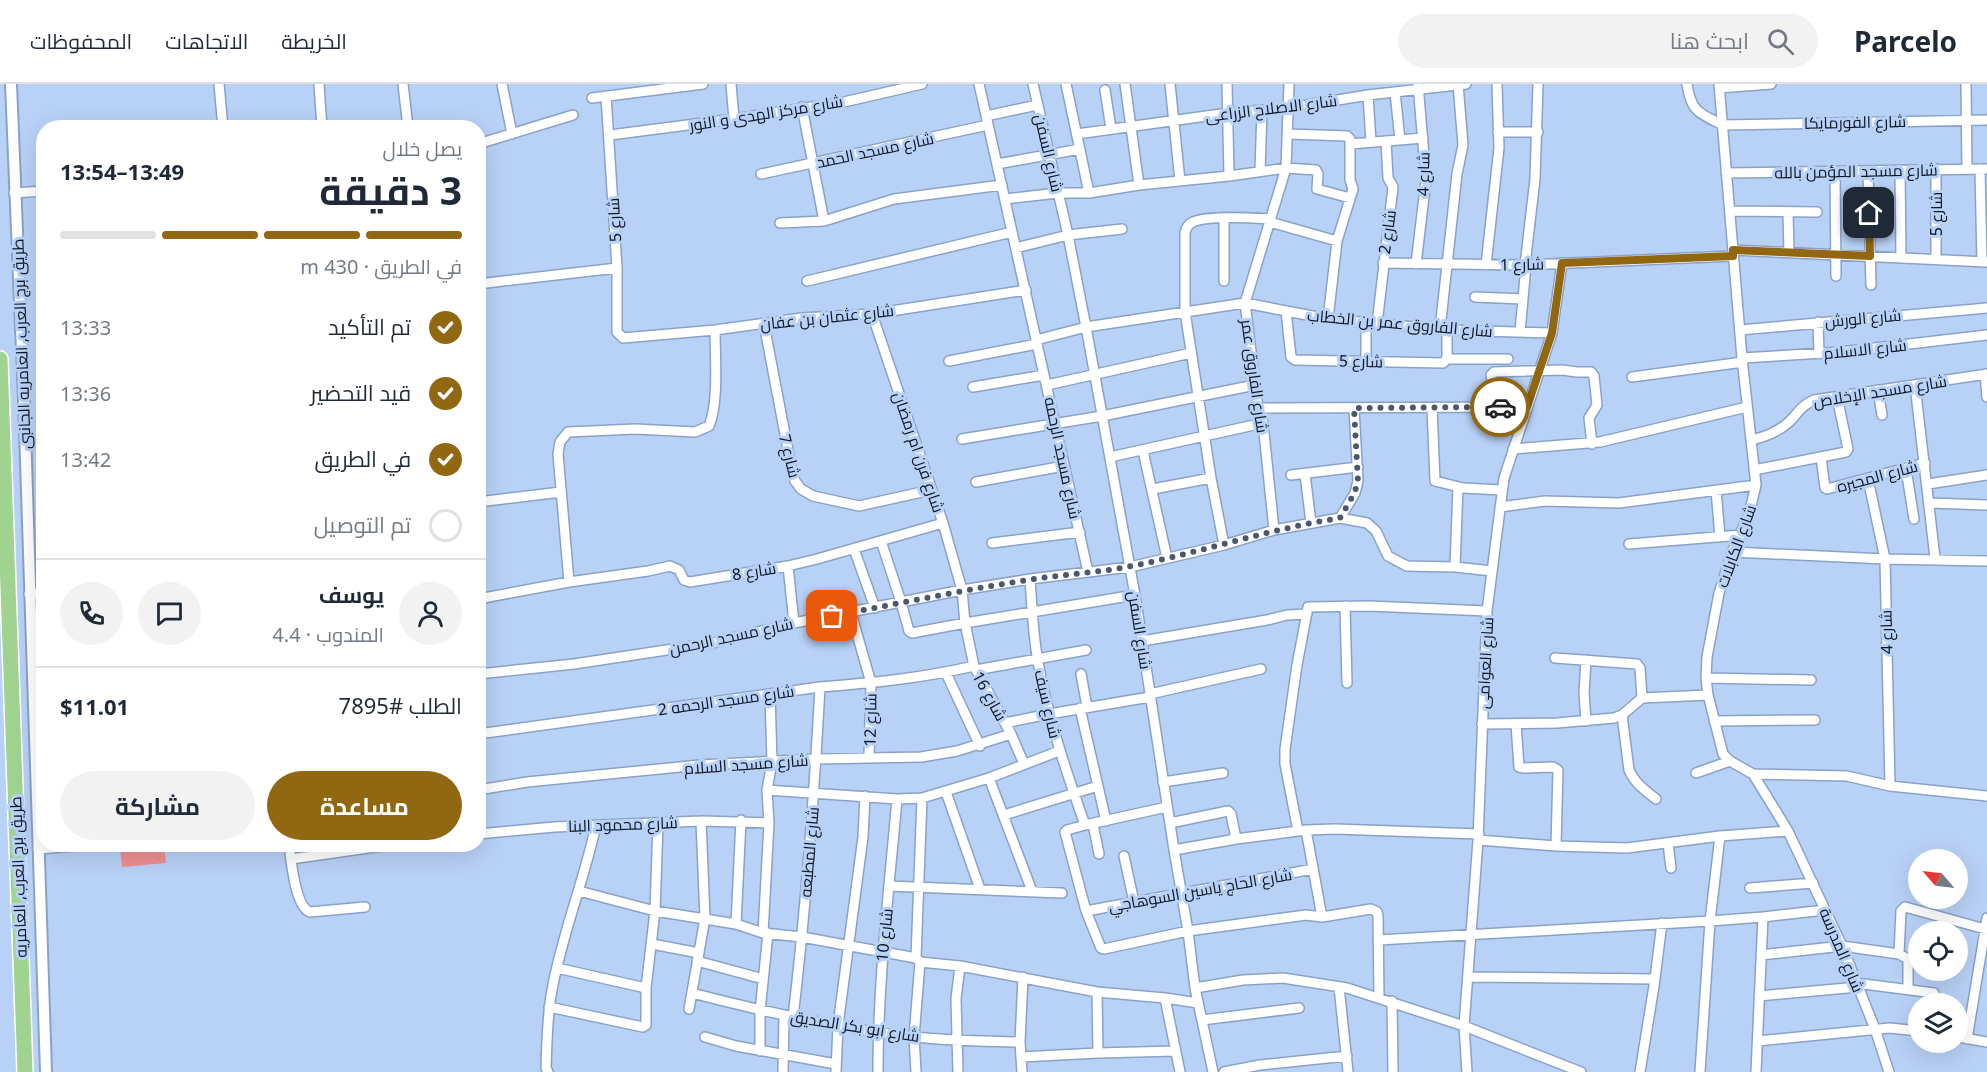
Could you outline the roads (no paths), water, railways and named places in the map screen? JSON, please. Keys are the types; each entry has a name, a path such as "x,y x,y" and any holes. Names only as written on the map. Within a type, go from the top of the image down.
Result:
{"highway":[{"name":"طريق برج العرب, العامريه","path":"0,359 25,1072"}],"street":[{"name":"طريق برج العرب, العامريه الجانبي","path":"11,84 24,400 36,792"},
{"path":"219,84 222,120"},
{"path":"319,84 321,120"},
{"path":"403,84 407,120"},
{"path":"502,84 512,134"},
{"path":"592,98 703,84"},
{"path":"731,84 734,119"},
{"name":"شارع مركز الهدى و النور","path":"610,135 844,102 922,84"},
{"name":"شارع مسجد الرحمه","path":"979,84 1088,572"},
{"name":"شارع السفن","path":"1033,84 1068,235 1110,457 1135,595 1195,988 1213,1072"},
{"path":"1066,84 1089,194"},
{"path":"1125,84 1139,185"},
{"path":"1170,84 1180,181"},
{"path":"1227,84 1229,176"},
{"name":"شارع الفاروق عمر","path":"1274,530 1263,423 1258,408 1245,303 1286,168 1289,84"},
{"path":"1447,359 1444,330 1448,264 1457,174 1463,145 1458,84"},
{"name":"شارع الاصلاح الزراعى","path":"1077,134 1228,113 1288,108 1419,87 1466,84"},
{"path":"1486,265 1498,164 1497,84"},
{"path":"1520,332 1538,132 1538,84"},
{"path":"1687,84 1689,99 1697,112 1723,125"},
{"path":"1719,86 1772,84"},
{"path":"1966,84 1967,169"},
{"name":"شارع الكابلات","path":"1719,86 1742,360 1756,485 1741,535 1732,552 1714,614 1706,678 1723,754 1730,761"},
{"name":"شارع 4","path":"1416,264 1426,180 1419,87"},
{"path":"1105,90 1111,129"},
{"path":"1395,92 1400,140"},
{"path":"1368,95 1371,142"},
{"name":"شارع 5","path":"606,96 617,268 617,332 627,338"},
{"name":"شارع مسجد الحمد","path":"761,174 812,164 1038,105"},
{"path":"802,107 824,221"},
{"path":"1260,171 1262,110"},
{"path":"486,142 573,115"},
{"name":"شارع الفورمايكا","path":"1723,125 1987,120"},
{"path":"1498,132 1538,132"},
{"path":"1288,134 1347,136 1350,139 1350,180 1353,189 1337,241 1328,319"},
{"path":"1350,144 1423,138"},
{"name":"شارع 2","path":"1377,324 1393,188 1388,178 1386,141"},
{"path":"997,164 1080,149"},
{"path":"1005,199 1058,193 1089,194 1139,185 1286,168 1316,170 1317,189 1350,198"},
{"name":"شارع 5","path":"1936,169 1936,259"},
{"path":"1983,169 1984,262"},
{"name":"شارع مسجد المؤمن بالله","path":"1726,173 1983,169"},
{"path":"1900,170 1901,258"},
{"path":"1835,171 1836,276"},
{"path":"1868,171 1871,285"},
{"path":"780,223 824,221 894,199 1002,185"},
{"path":"14,193 36,192"},
{"path":"1730,212 1817,212"},
{"path":"1788,212 1789,252"},
{"path":"1224,545 1185,312 1184,278 1187,228 1194,221 1224,218 1270,221 1337,241"},
{"path":"1224,218 1224,281"},
{"path":"1016,248 1068,235 1122,229"},
{"path":"807,281 1012,232"},
{"name":"شارع 1","path":"1383,263 1525,265 1789,252 1984,262"},
{"name":"شارع العوامى","path":"1467,1072 1464,1026 1478,837 1487,611 1502,490 1513,449 1552,333 1562,263"},
{"path":"486,283 617,268"},
{"name":"شارع عثمان بن عفان","path":"627,338 715,330 802,318 872,314 1026,290"},
{"path":"1475,297 1523,299"},
{"name":"شارع الفاروق عمر بن الخطاب","path":"1037,342 1086,327 1245,303 1328,319 1377,324 1444,330 1552,333"},
{"name":"شارع الورش","path":"1740,330 1987,308"},
{"name":"شارع 5","path":"1286,311 1293,359 1443,363 1447,359 1508,359"},
{"name":"شارع فرن ام رمضان","path":"872,314 943,524 962,590"},
{"path":"1366,322 1366,361"},
{"path":"1818,322 1819,354"},
{"name":"شارع 7","path":"764,324 792,471 801,489 813,496 859,506 931,490"},
{"path":"568,582 559,447 563,436 568,432 634,429 695,432 709,426 714,399 715,330"},
{"name":"شارع الاسلام","path":"1632,377 1742,360 1819,354 1987,335"},
{"path":"949,361 1037,342"},
{"path":"973,387 1094,374 1191,352"},
{"path":"1498,408 1492,374 1562,370 1591,372 1594,374 1597,405 1589,418 1592,444"},
{"path":"1986,374 1987,397"},
{"name":"شارع مسجد الإخلاص","path":"1751,441 1778,430 1790,421 1806,403 1986,374"},
{"path":"962,440 1102,416 1255,385"},
{"path":"1915,385 1935,558"},
{"path":"1878,390 1882,415"},
{"path":"1754,470 1846,452 1848,449 1837,397"},
{"path":"1258,408 1527,407"},
{"path":"1513,449 1592,444 1747,407"},
{"path":"1340,518 1356,489 1358,467 1354,408"},
{"path":"1432,408 1435,481 1458,487 1502,490"},
{"path":"1110,457 1263,423"},
{"path":"1143,451 1167,558"},
{"name":"شارع المجيره","path":"1821,457 1826,489 1925,463"},
{"path":"976,482 1064,465"},
{"path":"1291,476 1358,467"},
{"path":"1906,469 1914,519"},
{"path":"1305,474 1311,522"},
{"path":"1928,484 1987,475"},
{"path":"1153,489 1211,478"},
{"name":"شارع 4","path":"1868,479 1885,558 1890,786"},
{"path":"1500,507 1545,501 1619,502 1756,485"},
{"path":"1455,567 1458,487"},
{"path":"1716,490 1720,537"},
{"path":"486,501 561,492"},
{"path":"1930,503 1987,505"},
{"name":"شارع مسجد الرحمن","path":"486,673 574,664 713,643 794,622 851,613 962,590 1130,567 1224,545 1274,530 1340,518 1367,523 1376,531 1388,556 1400,564 1492,571"},
{"name":"شارع 8","path":"486,597 670,566 679,570 684,580 690,582 788,566 943,524"},
{"path":"992,543 1080,532"},
{"path":"1629,544 1741,535"},
{"path":"881,541 910,633 1135,595"},
{"path":"854,549 875,608"},
{"path":"1732,552 1987,561"},
{"path":"788,566 794,622"},
{"name":"شارع سيف","path":"1030,579 1037,659 1049,714 1059,751 1100,854"},
{"name":"شارع 16","path":"962,590 965,623 975,668 1024,764"},
{"path":"29,594 36,594"},
{"path":"1322,917 1313,869 1285,764 1285,749 1308,609 1311,606 1345,606 1487,611"},
{"path":"1345,606 1347,683"},
{"name":"شارع 12","path":"851,613 871,683 869,758"},
{"path":"1142,641 1287,615 1307,614"},
{"path":"975,668 1086,650"},
{"path":"1555,658 1637,664 1640,668 1642,698"},
{"path":"1586,660 1584,693 1586,721"},
{"name":"شارع مسجد الرحمه 2","path":"486,733 975,668"},
{"path":"1005,723 1150,695 1261,669"},
{"path":"946,673 980,746"},
{"path":"1081,674 1084,708 1106,821"},
{"path":"1706,678 1811,680"},
{"name":"شارع المطبعه","path":"783,1072 783,1056 802,937 820,687"},
{"path":"760,1051 769,823 767,790 772,762 770,694"},
{"path":"1482,724 1614,718 1622,715 1642,698 1708,695"},
{"path":"1622,715 1629,770 1635,783 1656,799"},
{"path":"1714,721 1815,720"},
{"path":"1516,724 1519,767 1553,767 1558,770 1556,846"},
{"name":"شارع مسجد السلام","path":"486,789 560,778 700,765 816,759 921,758 980,746 1011,735"},
{"path":"767,790 897,799 922,798 989,778 1059,751"},
{"path":"1696,773 1730,761 1753,774 1846,776 1890,786 1987,796"},
{"path":"1164,782 1222,773"},
{"path":"1174,850 1236,839 1335,828 1478,837 1556,846 1627,848 1720,836 1788,831 1753,774"},
{"path":"989,778 1032,891"},
{"path":"1004,814 1098,786"},
{"path":"946,792 980,889"},
{"path":"705,1037 836,1068 838,1025 864,829 865,796"},
{"path":"916,1072 914,1037 922,798"},
{"name":"شارع 10","path":"878,1072 882,952 897,799"},
{"path":"1167,807 1089,824 1065,832 1086,910 1102,949 1188,931 1306,915 1322,917 1371,909 1375,910 1378,916 1378,997"},
{"path":"1170,823 1228,811 1231,814 1236,839"},
{"path":"736,924 741,820"},
{"name":"شارع محمود البنا","path":"486,833 554,827 701,821 741,820 769,823"},
{"path":"688,1008 705,918 701,821"},
{"path":"549,1007 645,1026 646,988 655,910 658,824"},
{"path":"548,1072 546,1068 549,1007 557,968 596,825"},
{"name":"شارع المدرسة","path":"1788,831 1842,946 1875,1029 1889,1072"},
{"path":"1700,1072 1710,921 1720,836"},
{"path":"1668,843 1671,868"},
{"name":"طريق برج العرب, العامريه الجانبي","path":"38,852 46,1072"},
{"path":"290,852 297,892 301,905 306,910 310,912 365,907"},
{"path":"291,859 340,852"},
{"path":"1124,856 1134,902"},
{"name":"شارع الحاج ياسين السوهاجي","path":"1086,910 1313,869"},
{"path":"1750,888 1813,883"},
{"path":"889,886 1062,893"},
{"path":"579,891 655,910 736,924 766,933 802,937 1096,992 1166,998 1198,1004"},
{"path":"1899,954 1901,911 1905,908 1985,929"},
{"path":"1378,940 1710,921 1825,910"},
{"path":"1756,1072 1762,917"},
{"path":"1968,1010 1987,918"},
{"path":"1640,1072 1662,923"},
{"path":"652,944 763,979"},
{"path":"1761,955 1842,946 1899,954 1908,959 1908,989"},
{"path":"958,1072 956,999 960,966"},
{"path":"557,968 646,988"},
{"path":"1022,1072 1020,1042 1023,977"},
{"path":"1468,977 1655,979"},
{"path":"1195,988 1243,980 1283,978 1340,987 1392,1001 1464,1026 1555,1067 1581,1072"},
{"path":"1759,996 1857,985 1934,993"},
{"path":"1340,987 1348,1072"},
{"path":"1096,992 1098,1053"},
{"name":"شارع ابو بكر الصديق","path":"692,993 760,1011 878,1032 956,1040 1020,1042"},
{"path":"1166,998 1180,1072"},
{"path":"1392,1001 1393,1072"},
{"path":"1202,1020 1299,1008"},
{"path":"1758,1041 1875,1029 1908,1029"},
{"path":"1968,1039 1987,1042"},
{"path":"1022,1057 1176,1051"},
{"path":"1224,1072 1260,1065 1347,1056"}]}
